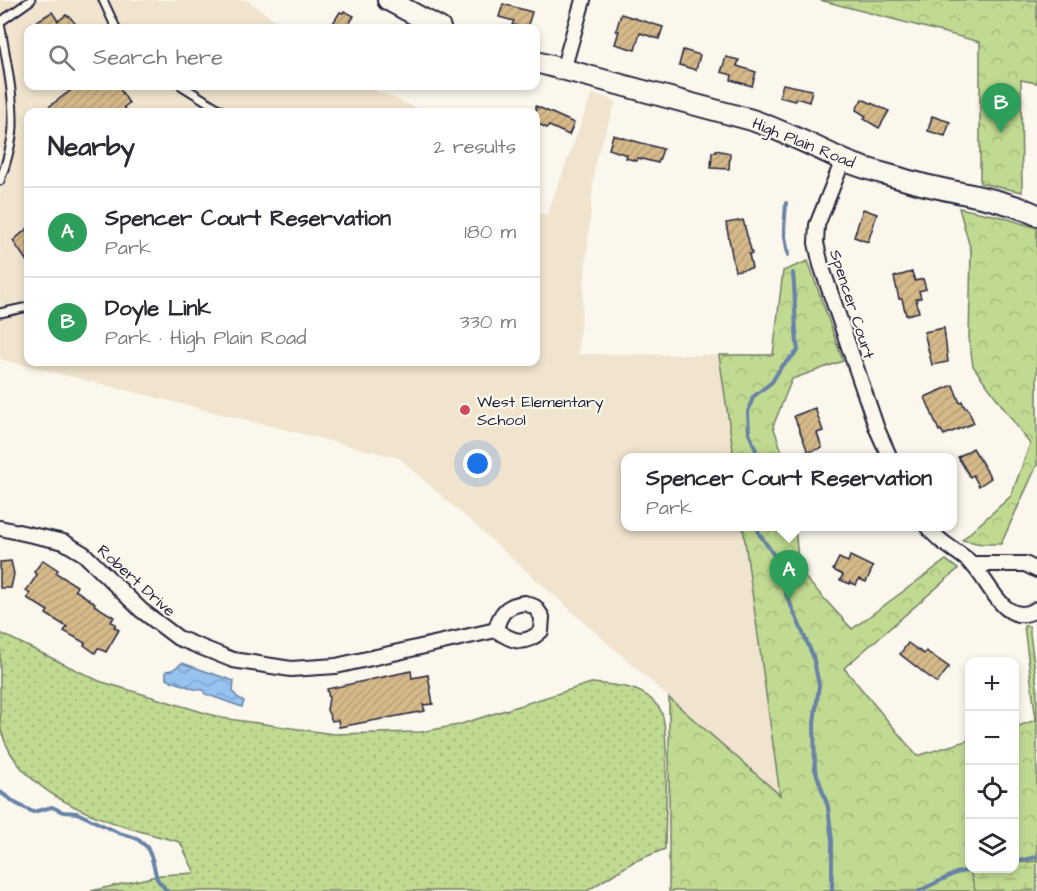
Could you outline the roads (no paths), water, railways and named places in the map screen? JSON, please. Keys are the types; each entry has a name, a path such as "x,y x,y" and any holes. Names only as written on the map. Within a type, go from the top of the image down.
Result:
{"street":[{"path":"388,0 433,24"},
{"path":"563,70 583,0"},
{"name":"High Plain Road","path":"540,63 752,120 778,129 843,160 907,180 1002,203 1037,215"},
{"name":"Spencer Court","path":"843,160 820,217 816,243 821,265 888,453"},
{"name":"Robert Drive","path":"0,528 64,542 84,554 141,610 178,638 233,660 291,669 336,666 496,630"},
{"path":"931,531 939,540 971,564 1006,609 1022,614 1037,609"},
{"path":"971,564 1025,564 1037,570"}],"lane":[{"path":"0,182 10,150 13,128 0,22 31,0"},
{"path":"103,0 114,24"},
{"path":"189,90 218,108"},
{"path":"0,313 24,308"}],"water":[{"path":"182,663 234,681 233,692 244,701 242,707 205,694 203,690 166,679 166,671"}],"waterway":[{"path":"786,203 784,230 788,255"},
{"path":"757,453 749,433 748,412 753,397 772,382 781,367 798,351 793,273"},
{"path":"758,531 782,567 786,594 813,656 819,685 814,723 815,769 828,807 832,841 832,891"},
{"path":"0,792 33,812 52,807 63,812 77,813 119,833 136,838 147,847 157,879 167,891"},
{"path":"1019,861 1037,857"},
{"path":"919,891 965,871"}],"place":[{"name":"Doyle Link","path":"1001,133"},
{"name":"West Elementary School","path":"465,410"},
{"name":"Spencer Court Reservation","path":"789,600"}]}
